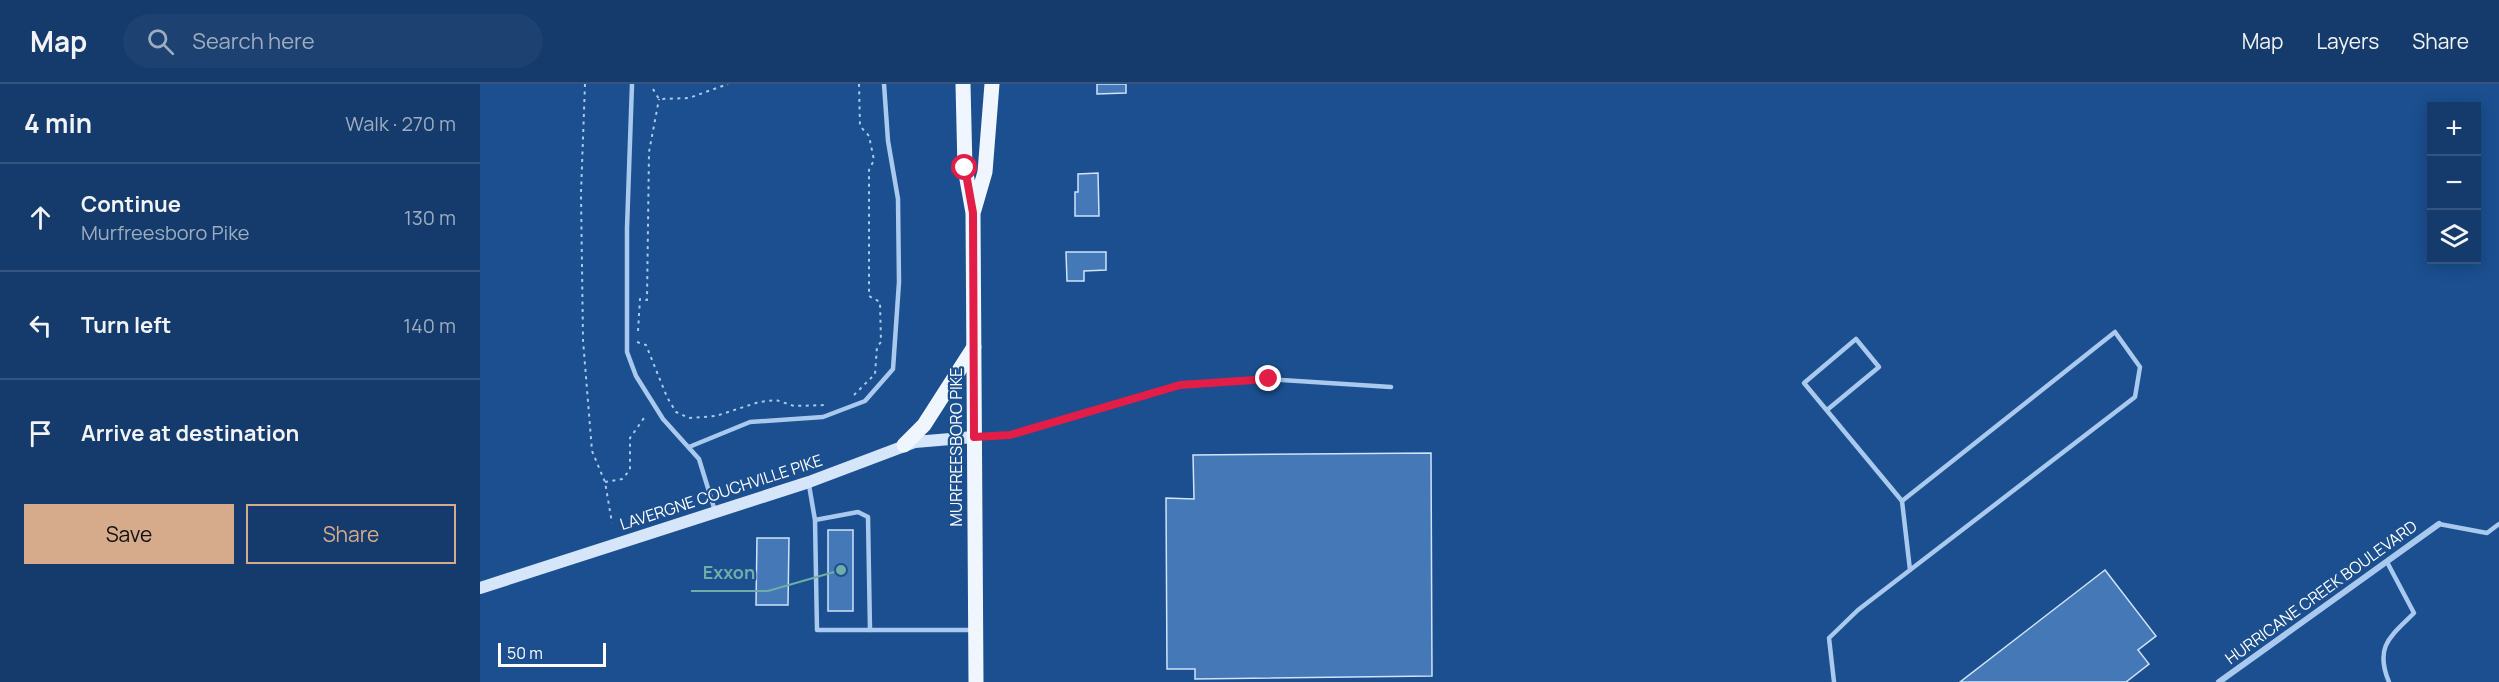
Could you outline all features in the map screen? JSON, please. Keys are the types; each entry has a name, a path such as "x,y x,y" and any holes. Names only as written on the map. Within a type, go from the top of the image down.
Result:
{"main road":[{"name":"MURFREESBORO PIKE","path":"963,84 965,168 973,213 976,682"},
{"name":"MURFREESBORO PIKE","path":"973,213 985,172 992,84"},
{"path":"904,445 924,425 974,347"}],"street":[{"name":"LAVERGNE COUCHVILLE PIKE","path":"480,588 809,482 904,445 944,438 974,437"},
{"name":"HURRICANE CREEK BOULEVARD","path":"2219,682 2439,524"}],"lane":[{"path":"632,84 627,228 627,352 636,376 663,419 699,459 715,512"},
{"path":"689,447 750,422 824,417 865,401 893,369 899,282 898,198 888,141 884,84"},
{"path":"1834,682 1829,638 1858,610 2135,397 2140,367 2115,332 1902,501"},
{"path":"1827,410 1879,367 1856,339 1804,383 1902,501 1911,570"},
{"path":"974,437 1010,435 1180,385 1269,379 1391,387"},
{"path":"809,482 815,520 817,630 976,630"},
{"path":"815,520 858,512 868,516 870,630"},
{"path":"2439,524 2487,533 2499,524"},
{"path":"2387,562 2414,613 2387,640 2383,655 2389,682"}],"path":[{"path":"585,84 581,193 583,340 592,451 605,482 612,523"},
{"path":"659,99 689,98 728,84"},
{"path":"852,397 875,374 877,347 881,342 880,302 869,296 869,170 874,160 868,136 860,126 859,84"},
{"path":"653,89 659,99 649,152 647,300 640,299 637,344 646,345 676,412 689,418 716,416 759,402 776,400 794,406 834,404"},
{"path":"605,482 622,479 630,470 630,438 644,418"}],"building":[{"path":"1097,84 1126,84 1126,93 1097,94"},
{"path":"1098,173 1099,216 1075,216 1078,174"},
{"path":"1066,252 1106,252 1106,270 1084,271 1084,281 1067,281"},
{"path":"1431,453 1432,676 1195,679 1195,669 1167,669 1166,498 1194,499 1193,455"},
{"path":"828,530 853,530 853,611 828,611"},
{"path":"757,538 789,538 788,605 756,605"},
{"path":"2105,570 2156,636 2138,650 2149,664 2126,682 1960,682"}],"place":[{"name":"Exxon","path":"841,570"}],"route":[{"path":"965,168 973,213 974,437 1010,435 1180,385 1269,379"}]}
